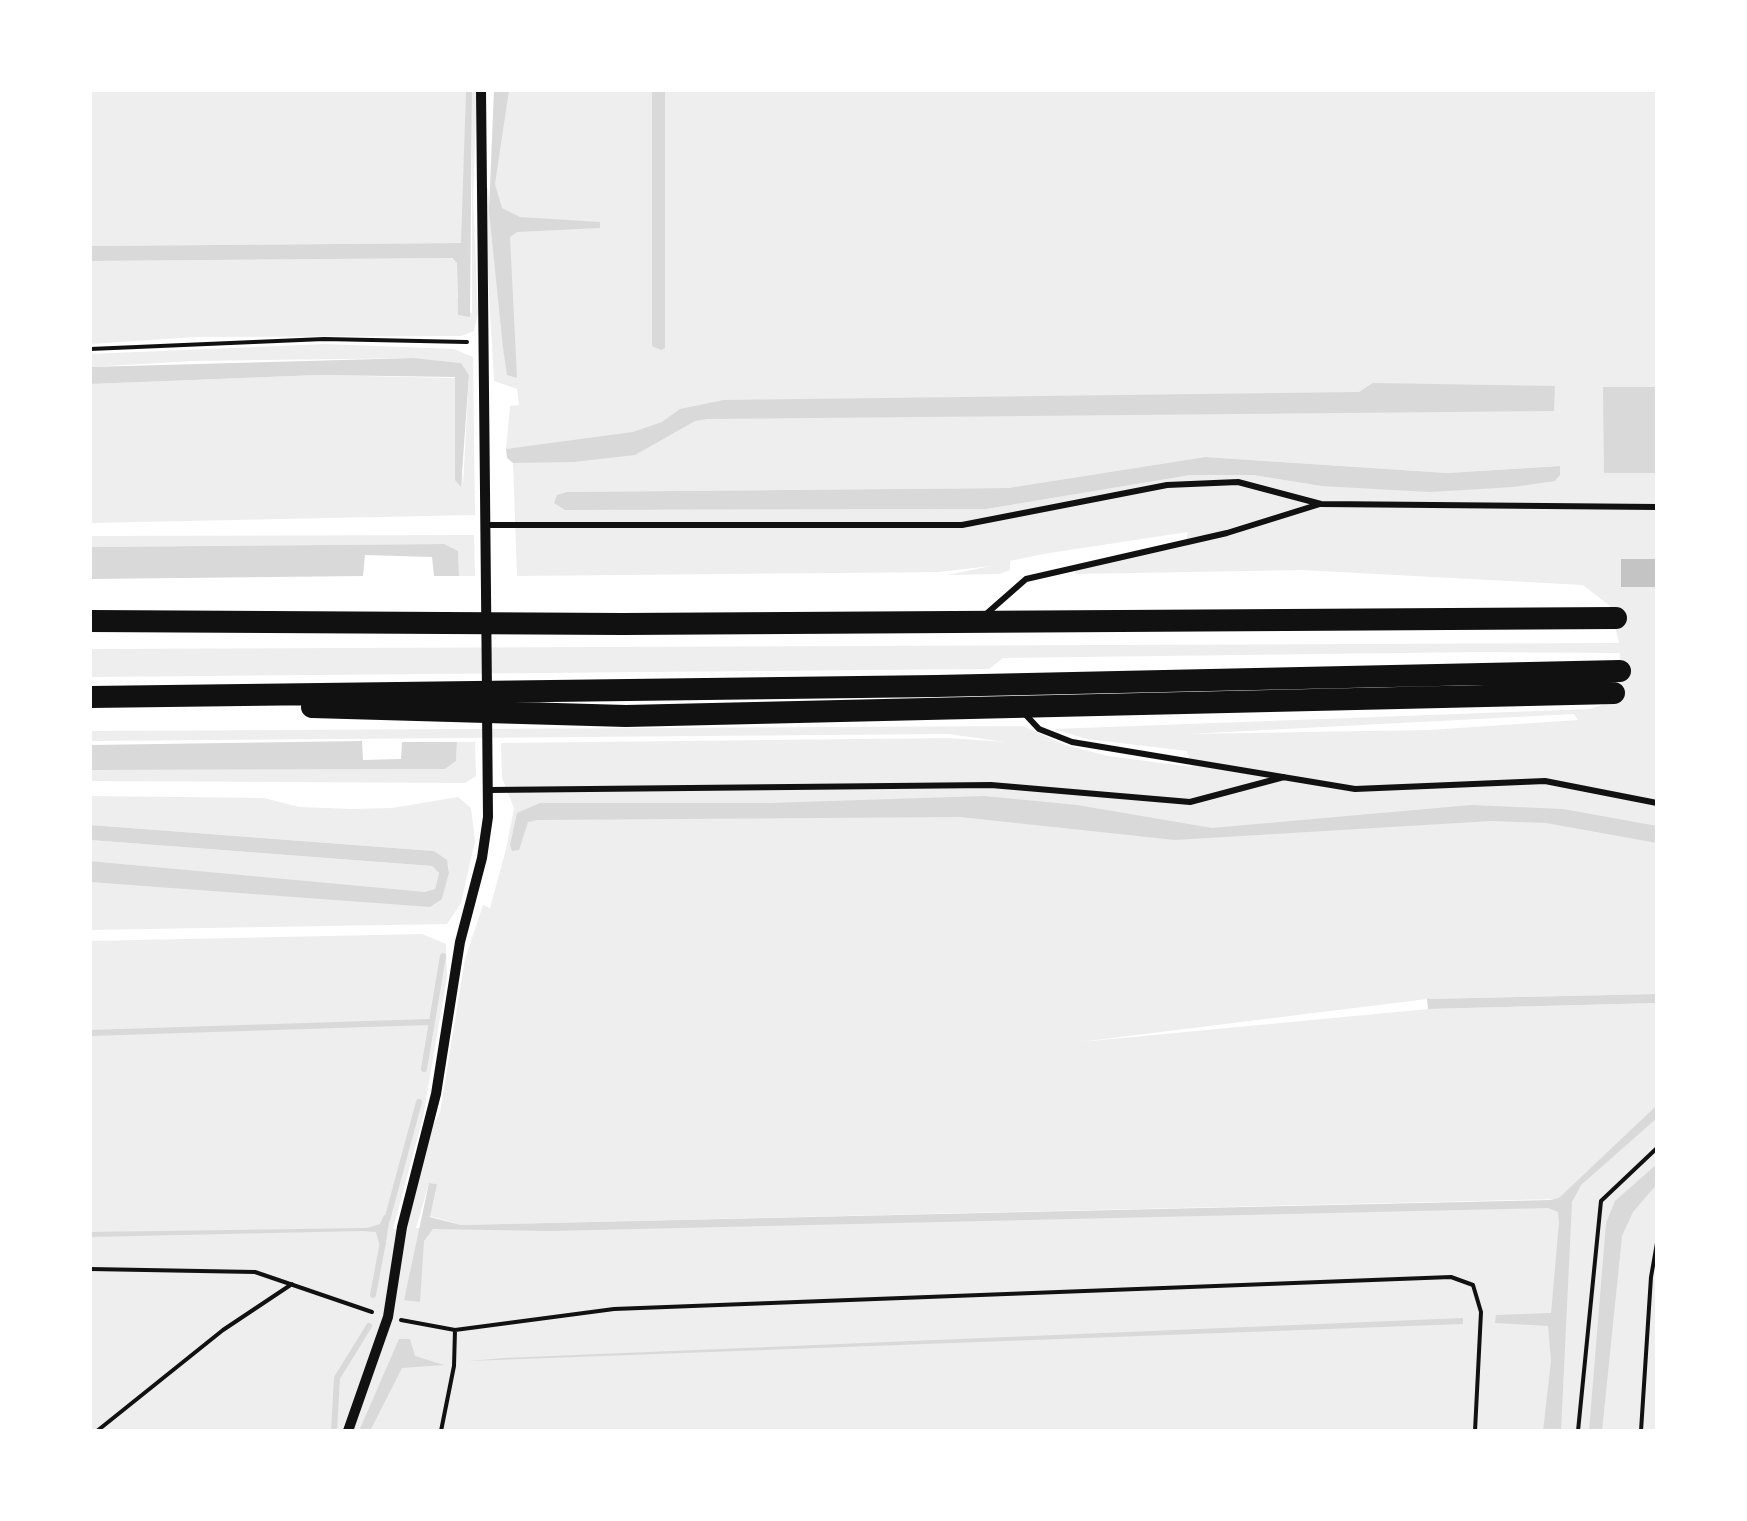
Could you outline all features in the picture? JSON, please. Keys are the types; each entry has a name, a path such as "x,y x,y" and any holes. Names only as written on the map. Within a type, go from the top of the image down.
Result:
{"highway":[{"path":"90,621 1616,618"},
{"path":"1617,682 1018,707 532,715 102,697 1617,682"}],"street":[{"path":"348,1431 388,1317 402,1227 436,1094 460,942 482,858 488,750 486,342 479,194 482,90"}],"lane":[{"path":"486,525 962,524 1168,485 1238,482 1321,504 1657,506"},
{"path":"979,621 1026,579 1227,532 1321,504"},
{"path":"1018,707 1039,729 1072,742 1354,789 1545,781 1657,803"},
{"path":"488,790 991,785 1190,802 1284,778"}],"path":[{"path":"90,349 306,339 486,342"},
{"path":"1578,1431 1601,1201 1657,1148"},
{"path":"1641,1431 1650,1276 1657,1243"},
{"path":"90,1269 255,1272 388,1317 455,1330 614,1309 1451,1277 1474,1285 1480,1312 1475,1431"},
{"path":"97,1431 224,1330 292,1284"},
{"path":"441,1431 454,1366 455,1330"}],"shaded area":[{"path":"90,90 466,90 462,243 90,246"},
{"path":"466,90 472,90 470,317 458,315 457,263 452,258 90,261 90,246 461,243"},
{"path":"472,90 477,90 473,198 478,313 474,331 461,336 196,337 90,344 90,261 451,258 457,263 457,298 472,314"},
{"path":"494,90 509,90 495,184 502,208 520,217 600,222 600,228 517,232 510,237 517,378 507,375 489,211"},
{"path":"498,90 1657,90 1657,431 1604,434 1604,473 1657,473 1657,994 1427,999 1080,1042 1428,1009 1657,1003 1657,1105 1559,1199 461,1225 430,1216 434,1183 429,1183 416,1228 1560,1204 1657,1112 1657,1431 90,1431 90,941 422,934 446,944 447,977 423,1117 393,1229 405,1229 432,1127 440,1113 465,959 483,905 490,908 506,849 514,808 502,778 501,743 948,738 1006,742 948,734 90,741 90,731 1023,726 1065,745 1108,756 1192,767 1187,751 1087,739 1054,729 1590,709 1605,704 1619,682 1620,653 1480,652 1003,658 989,669 90,677 90,649 1619,643 1610,606 1583,585 1302,570 1075,574 1076,569 1185,546 1188,532 1010,561 1010,570 999,574 947,575 991,566 939,572 517,576 513,463 525,463 523,447 506,449 510,406 519,405 517,389 494,381 484,186 488,188 507,375 495,184","holes":["1205,457 1447,473 1559,466 1560,475 1555,481 1321,486 1253,475 1191,475 986,509 565,510 568,492 1008,488","1574,714 1578,720 1429,730 1188,734"]},
{"path":"652,90 665,90 665,348 661,350 652,346"},
{"path":"325,344 454,349 473,357 475,515 90,523 90,384 318,375 456,378 463,485 469,375 461,363 414,358 193,361 90,367 90,354"},
{"path":"414,358 461,363 469,375 461,487 455,480 455,377 318,375 90,384 90,367"},
{"path":"1373,383 1555,386 1554,411 707,419 695,421 635,455 513,463 507,458 506,449 633,432 662,422 680,409 724,400 1359,392"},
{"path":"1603,387 1657,387 1657,473 1604,473"},
{"path":"1205,457 1447,473 1560,466 1560,475 1555,481 1513,487 1430,492 1321,486 1253,475 1191,475 986,509 565,510 554,503 557,495 567,492 1008,488"},
{"path":"474,535 475,576 459,576 458,554 444,544 90,547 90,536"},
{"path":"444,544 458,551 459,576 434,576 432,557 365,555 363,576 90,579 90,547"},
{"path":"362,741 363,760 401,759 402,742 457,742 456,761 445,769 90,770 90,745"},
{"path":"457,742 475,742 476,776 465,783 90,781 90,770 445,769 456,761"},
{"path":"90,796 264,798 299,807 352,809 392,808 458,797 471,808 475,841 461,903 447,924 90,930 90,882 442,899 449,873 448,864 434,851 90,825"},
{"path":"984,796 1077,805 1212,828 1471,805 1563,809 1657,826 1657,843 1546,823 1491,821 1175,840 960,817 537,820 528,822 519,850 512,851 510,845 517,813 540,803 769,803"},
{"path":"90,825 434,851 447,860 449,873 442,899 430,907 90,882 90,861 425,892 435,889 439,873 432,866 90,840"},
{"path":"90,840 432,866 439,873 435,889 426,893 90,861"},
{"path":"1657,994 1657,1003 1428,1009 1427,999"},
{"path":"1657,1105 1657,1118 1581,1185 1572,1202 1561,1431 1543,1431 1551,1361 1548,1326 1495,1323 1496,1315 1551,1313 1559,1223 1558,1212 1548,1208 550,1231 433,1229 424,1241 420,1302 404,1300 429,1183 437,1184 430,1217 461,1225 1550,1200 1559,1198"},
{"path":"1657,1164 1657,1184 1633,1212 1622,1236 1602,1431 1589,1431 1606,1223 1615,1201"},
{"path":"384,1215 390,1216 385,1248 380,1247 376,1232 362,1231 90,1237 90,1232 367,1228 380,1224"},
{"path":"1463,1318 1463,1324 468,1361 504,1358"},
{"path":"399,1339 410,1339 415,1356 444,1365 402,1368 370,1431 359,1431"}],"building":[{"path":"1621,559 1657,559 1657,587 1621,587"}],"waterway":[{"path":"424,1069 443,956"},
{"path":"90,1033 429,1022"},
{"path":"387,1220 419,1102"},
{"path":"373,1295 383,1242"},
{"path":"334,1431 337,1378 369,1326"}]}
